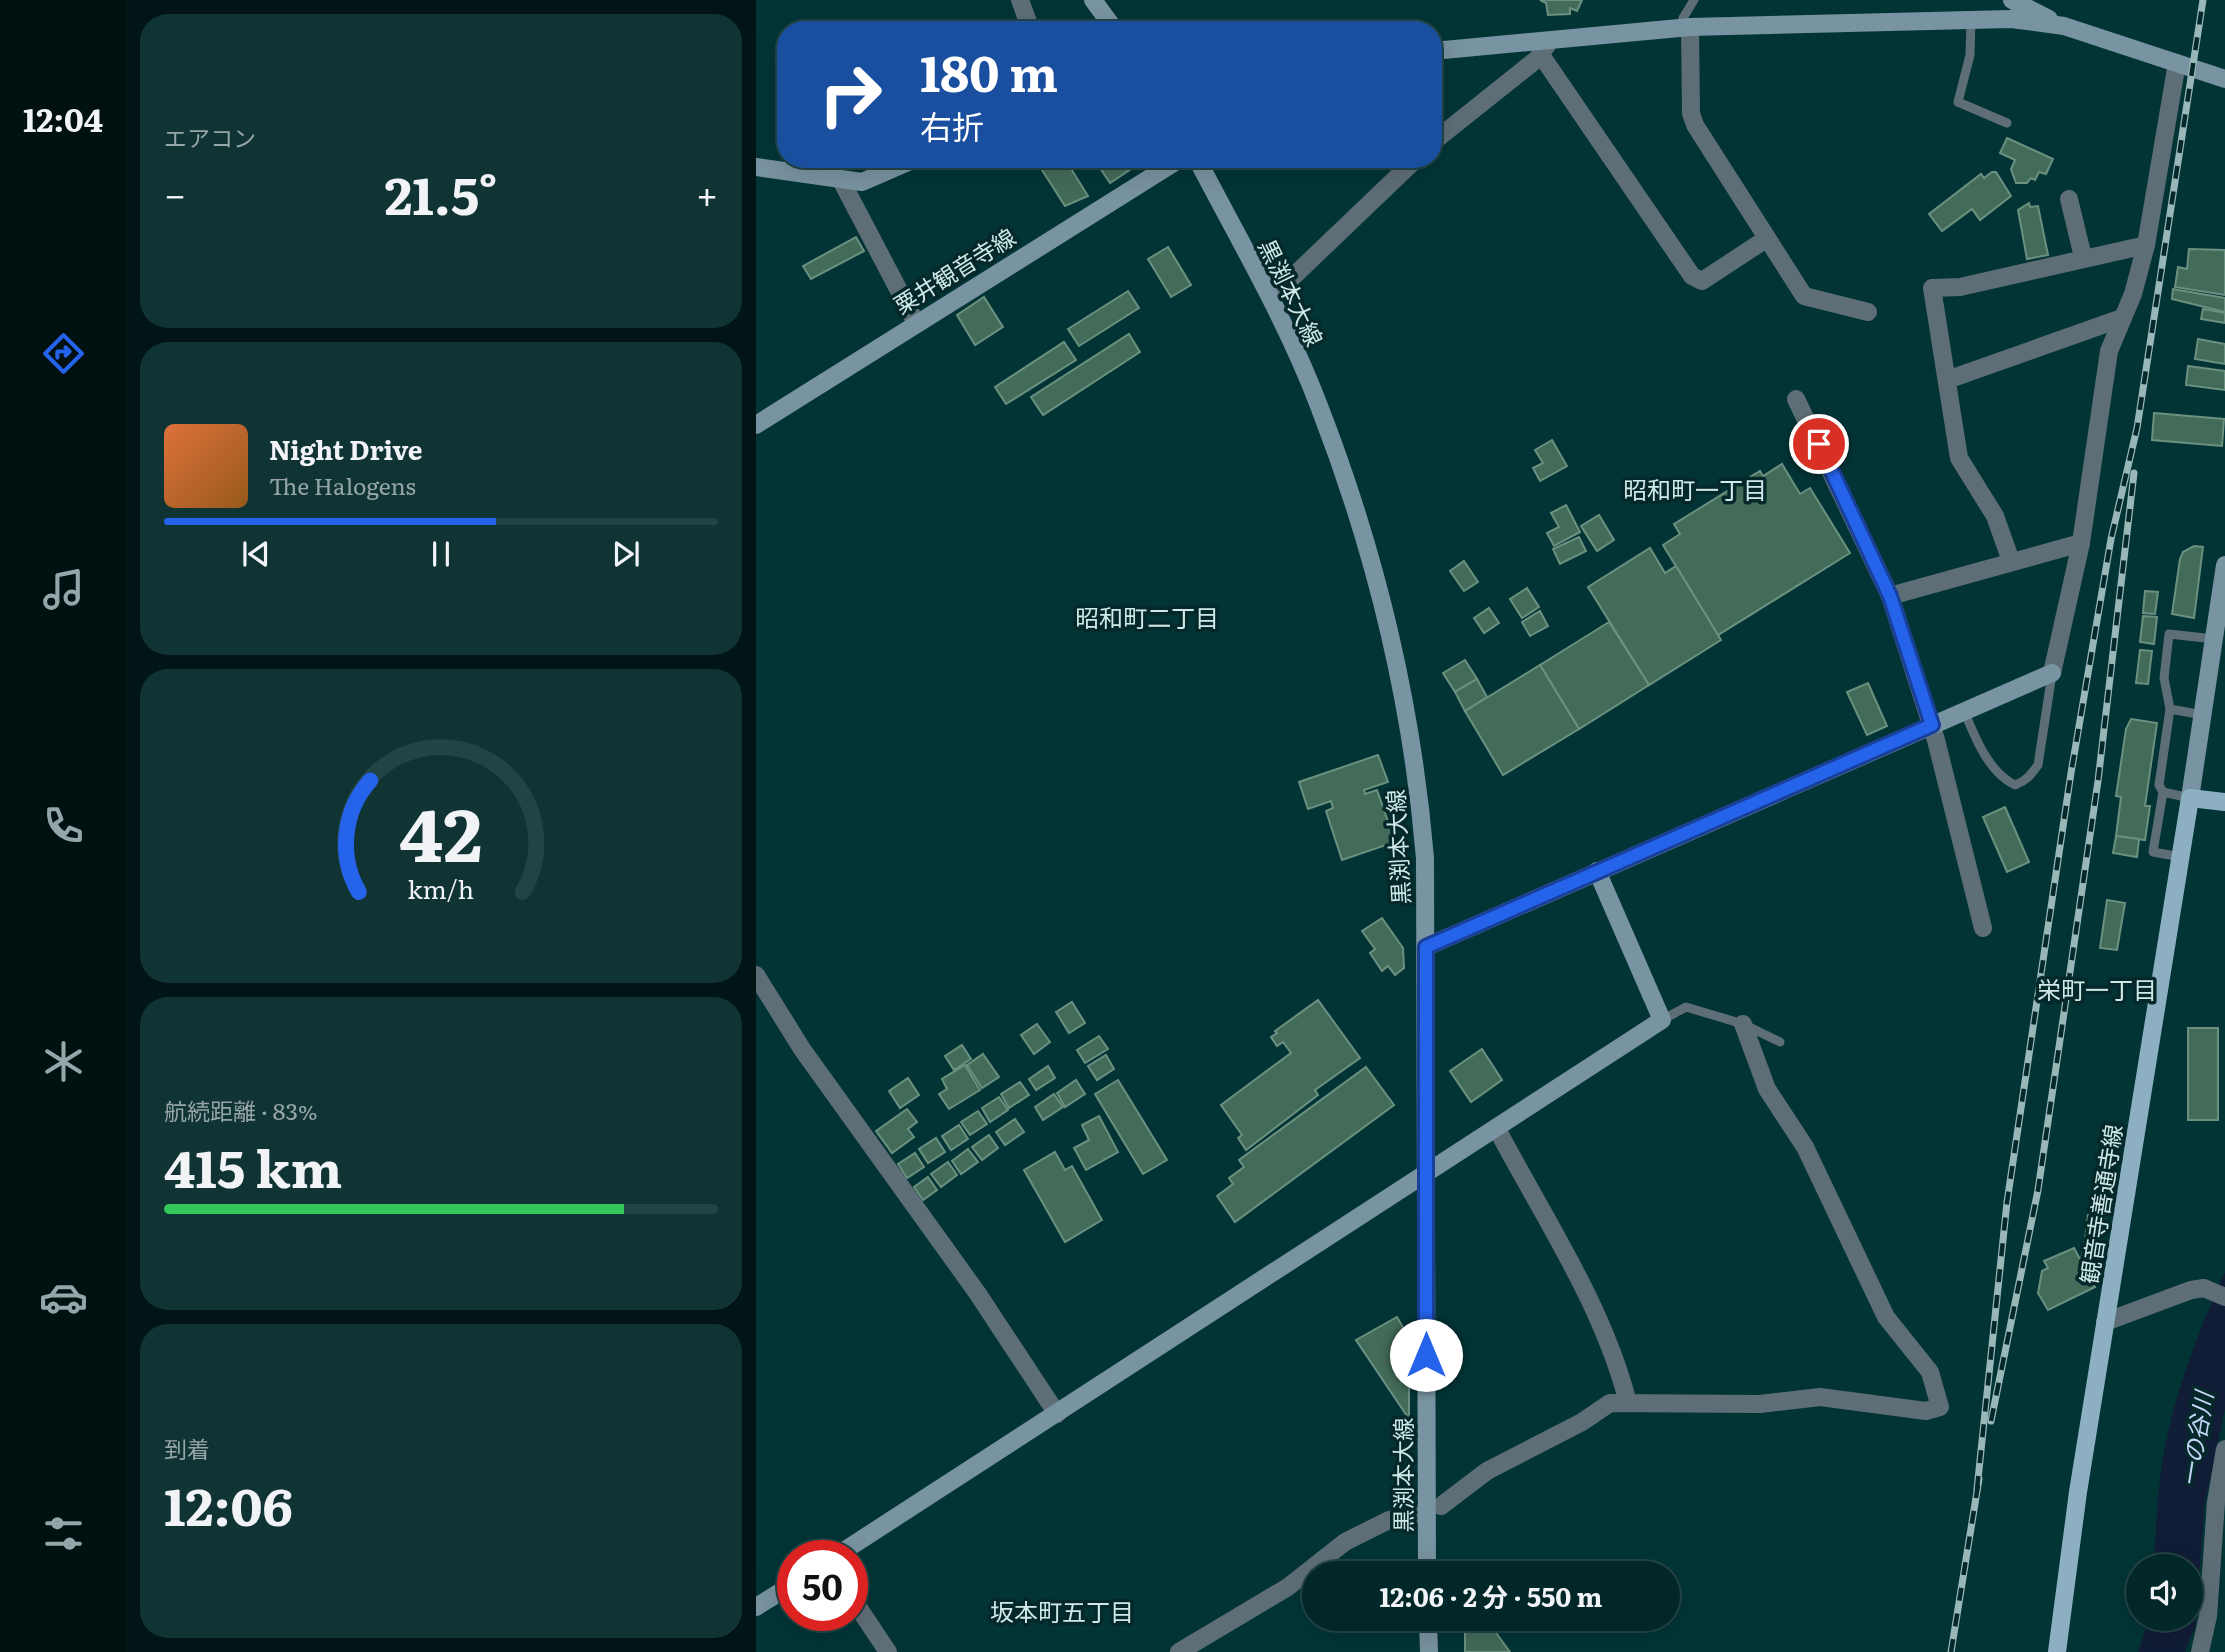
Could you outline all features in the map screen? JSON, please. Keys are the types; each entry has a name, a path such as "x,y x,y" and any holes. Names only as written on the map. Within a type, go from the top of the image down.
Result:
{"main road":[{"path":"1093,0 1108,21"},
{"path":"2012,0 2064,26 2225,79"},
{"path":"1442,51 1545,47 1686,28 2011,19 2064,26"},
{"path":"756,167 842,182 872,179 896,168"},
{"name":"粟井観音寺線","path":"756,425 1166,168"},
{"name":"黒渕本大線","path":"1202,168 1274,307 1319,403 1366,546 1396,666 1418,778 1425,858 1427,1561"},
{"path":"2225,565 2190,798 2225,802"},
{"path":"1426,947 2052,673"},
{"name":"観音寺善通寺線","path":"2057,1652 2078,1492 2190,798"},
{"path":"861,1540 1662,1020 1597,871"},
{"path":"756,1607 777,1594"},
{"path":"1428,1631 1429,1652"}],"street":[{"path":"1020,0 1028,21"},
{"path":"1686,28 1691,113 1766,239 1804,296 1868,312"},
{"path":"1442,134 1545,47 1692,276 1702,281 1766,239"},
{"path":"2052,673 2081,543 2109,351 2133,294 2146,245 2177,63"},
{"path":"1277,292 1407,168"},
{"path":"842,182 916,323"},
{"path":"2069,199 2083,257"},
{"path":"2011,561 1995,516 1959,458 1932,288 1960,287 2083,257 2146,245"},
{"path":"1947,380 2122,318"},
{"path":"1796,399 1890,596 1932,725 1983,928"},
{"path":"1890,596 2081,543"},
{"path":"756,975 802,1049 978,1294 1057,1413"},
{"path":"1441,1506 1487,1471 1581,1422 1610,1403 1760,1404 1820,1397 1926,1410 1940,1408 1930,1372 1886,1317 1805,1147 1767,1089 1743,1024"},
{"path":"1497,1129 1602,1324 1619,1366 1628,1403"},
{"path":"2105,1322 2204,1288 2225,1297"},
{"path":"2200,1652 2208,1616 2216,1502 2225,1449"},
{"path":"1179,1652 1288,1587 1345,1542 1389,1520 1416,1514"},
{"path":"868,1622 888,1652"}],"lane":[{"path":"1686,28 1683,18 1693,0"},
{"path":"1971,20 1970,55 1958,102 2007,123"},
{"path":"2181,857 2153,852 2163,792 2160,785 2170,709 2164,678 2169,634 2214,639"},
{"path":"1964,711 1992,766 2006,780 2015,785 2021,783 2031,777 2038,765 2052,673"},
{"path":"2170,709 2203,715"},
{"path":"2163,792 2190,798"},
{"path":"1662,1020 1686,1007 1743,1024 1780,1042"}],"water":[{"name":"一の谷川","path":"2225,1272 2225,1409 2205,1502 2201,1554 2155,1554 2165,1450 2179,1392 2200,1331"},
{"path":"2145,1631 2193,1631 2185,1652 2138,1652"}],"building":[{"path":"1540,0 1582,0 1577,11 1570,8 1570,14 1548,15 1546,3"},
{"path":"2007,138 2053,159 2046,174 2039,172 2035,180 2031,178 2027,183 2016,183 2011,169 2015,160 2000,153"},
{"path":"1041,168 1071,168 1088,196 1065,206"},
{"path":"1100,168 1132,168 1110,183"},
{"path":"1996,172 2011,196 1980,220 1972,209 1942,231 1929,214 1981,174 1984,178"},
{"path":"2029,203 2030,207 2038,206 2048,255 2027,259 2018,210"},
{"path":"856,237 864,251 811,279 803,266"},
{"path":"1168,247 1191,285 1171,297 1148,259"},
{"path":"2189,249 2225,250 2225,295 2175,287 2178,267 2187,269"},
{"path":"2173,289 2225,298 2225,312 2172,299"},
{"path":"1128,291 1139,308 1079,346 1068,329"},
{"path":"984,297 1003,327 975,345 957,315"},
{"path":"2203,309 2225,313 2225,323 2201,319"},
{"path":"1129,334 1140,352 1043,415 1031,397"},
{"path":"2198,339 2225,344 2225,364 2195,359"},
{"path":"1064,342 1076,360 1006,404 995,387"},
{"path":"2188,366 2225,371 2225,390 2186,385"},
{"path":"2154,413 2224,419 2222,446 2152,440"},
{"path":"1552,440 1567,466 1540,481 1533,468 1543,463 1535,450"},
{"path":"1782,464 1800,494 1810,488 1850,553 1718,635 1663,545 1680,534 1674,524 1760,471 1763,476"},
{"path":"1566,505 1580,532 1554,546 1547,533 1559,527 1551,513"},
{"path":"1599,515 1614,540 1597,551 1581,526"},
{"path":"1579,537 1586,551 1560,564 1553,549"},
{"path":"2194,546 2203,547 2194,618 2172,614 2180,559 2183,552"},
{"path":"1650,548 1665,573 1676,566 1721,640 1649,685 1588,587"},
{"path":"1464,561 1478,582 1464,591 1450,571"},
{"path":"1527,588 1539,607 1522,618 1510,599"},
{"path":"2145,591 2158,592 2155,614 2143,613"},
{"path":"1489,608 1499,623 1484,633 1474,618"},
{"path":"1540,611 1548,626 1530,636 1522,622"},
{"path":"2143,616 2157,617 2154,644 2140,642"},
{"path":"1609,622 1649,685 1579,729 1540,665"},
{"path":"2140,650 2152,651 2148,684 2136,683"},
{"path":"1465,660 1477,679 1455,692 1443,673"},
{"path":"1540,665 1579,729 1503,775 1465,711"},
{"path":"1477,679 1487,697 1465,711 1455,692"},
{"path":"1868,683 1887,726 1867,735 1847,692"},
{"path":"2131,719 2157,723 2145,806 2150,806 2145,840 2116,836 2121,797 2116,796 2126,729"},
{"path":"1378,755 1388,782 1364,790 1365,794 1377,790 1395,842 1342,860 1326,811 1333,808 1331,801 1308,809 1299,782"},
{"path":"2005,807 2029,862 2007,872 1983,817"},
{"path":"2116,836 2139,839 2137,857 2113,853"},
{"path":"2107,900 2125,903 2117,950 2100,948"},
{"path":"1382,918 1403,948 1404,968 1395,975 1388,966 1382,971 1370,953 1375,949 1362,931"},
{"path":"1318,1000 1360,1058 1315,1090 1318,1095 1246,1150 1238,1138 1242,1135 1221,1105 1291,1053 1283,1042 1277,1046 1271,1037 1277,1033 1275,1031"},
{"path":"1072,1002 1085,1023 1069,1033 1056,1012"},
{"path":"1037,1024 1050,1042 1034,1054 1021,1035"},
{"path":"2188,1028 2218,1028 2218,1120 2188,1120"},
{"path":"1099,1036 1108,1049 1085,1063 1077,1050"},
{"path":"962,1045 971,1059 954,1070 945,1056"},
{"path":"1482,1049 1502,1080 1471,1102 1450,1071"},
{"path":"983,1054 999,1077 982,1088 967,1065"},
{"path":"1106,1055 1114,1069 1097,1080 1088,1066"},
{"path":"965,1065 980,1090 949,1109 939,1094 947,1089 942,1079"},
{"path":"1048,1066 1055,1078 1036,1090 1029,1079"},
{"path":"1366,1067 1394,1105 1235,1222 1217,1196 1233,1184 1229,1178 1244,1167 1239,1160"},
{"path":"908,1078 919,1095 900,1108 889,1091"},
{"path":"1076,1080 1085,1094 1065,1107 1057,1093"},
{"path":"1118,1080 1167,1160 1143,1174 1095,1094"},
{"path":"1020,1082 1029,1095 1009,1108 1001,1094"},
{"path":"1054,1094 1063,1107 1043,1120 1035,1107"},
{"path":"999,1097 1008,1110 990,1122 982,1108"},
{"path":"907,1109 917,1122 908,1129 914,1137 892,1153 876,1131"},
{"path":"978,1111 987,1124 970,1135 961,1122"},
{"path":"1099,1116 1118,1152 1086,1170 1074,1148 1089,1140 1082,1125"},
{"path":"1015,1119 1024,1132 1005,1145 996,1132"},
{"path":"959,1125 968,1139 951,1150 942,1136"},
{"path":"989,1135 998,1148 982,1160 972,1147"},
{"path":"936,1138 945,1152 928,1163 919,1149"},
{"path":"968,1149 978,1162 961,1174 952,1161"},
{"path":"1055,1152 1065,1170 1072,1166 1102,1220 1065,1242 1024,1170"},
{"path":"915,1153 924,1167 907,1178 898,1164"},
{"path":"948,1162 957,1175 941,1187 931,1174"},
{"path":"928,1177 937,1190 923,1200 914,1187"},
{"path":"2088,1215 2105,1217 2103,1233 2086,1231"},
{"path":"2086,1233 2101,1235 2099,1249 2081,1260"},
{"path":"2074,1248 2095,1287 2048,1310 2038,1293 2042,1271 2048,1268 2044,1261"},
{"path":"1397,1317 1409,1338 1409,1419 1356,1340"},
{"path":"1465,1631 1495,1631 1510,1652 1465,1652"}],"railway":[{"path":"1977,1489 2007,1202 2071,773 2111,539 2137,428 2203,0"},
{"path":"1991,1421 2038,1190 2098,781 2134,473"},
{"path":"1951,1652 1979,1479"}],"district":[{"name":"昭和町一丁目","path":"1695,488"},
{"name":"昭和町二丁目","path":"1147,616"},
{"name":"栄町一丁目","path":"2097,988"},
{"name":"坂本町五丁目","path":"1062,1610"}],"route":[{"path":"1426,1355 1426,947 1932,725 1890,596 1819,444"}]}
